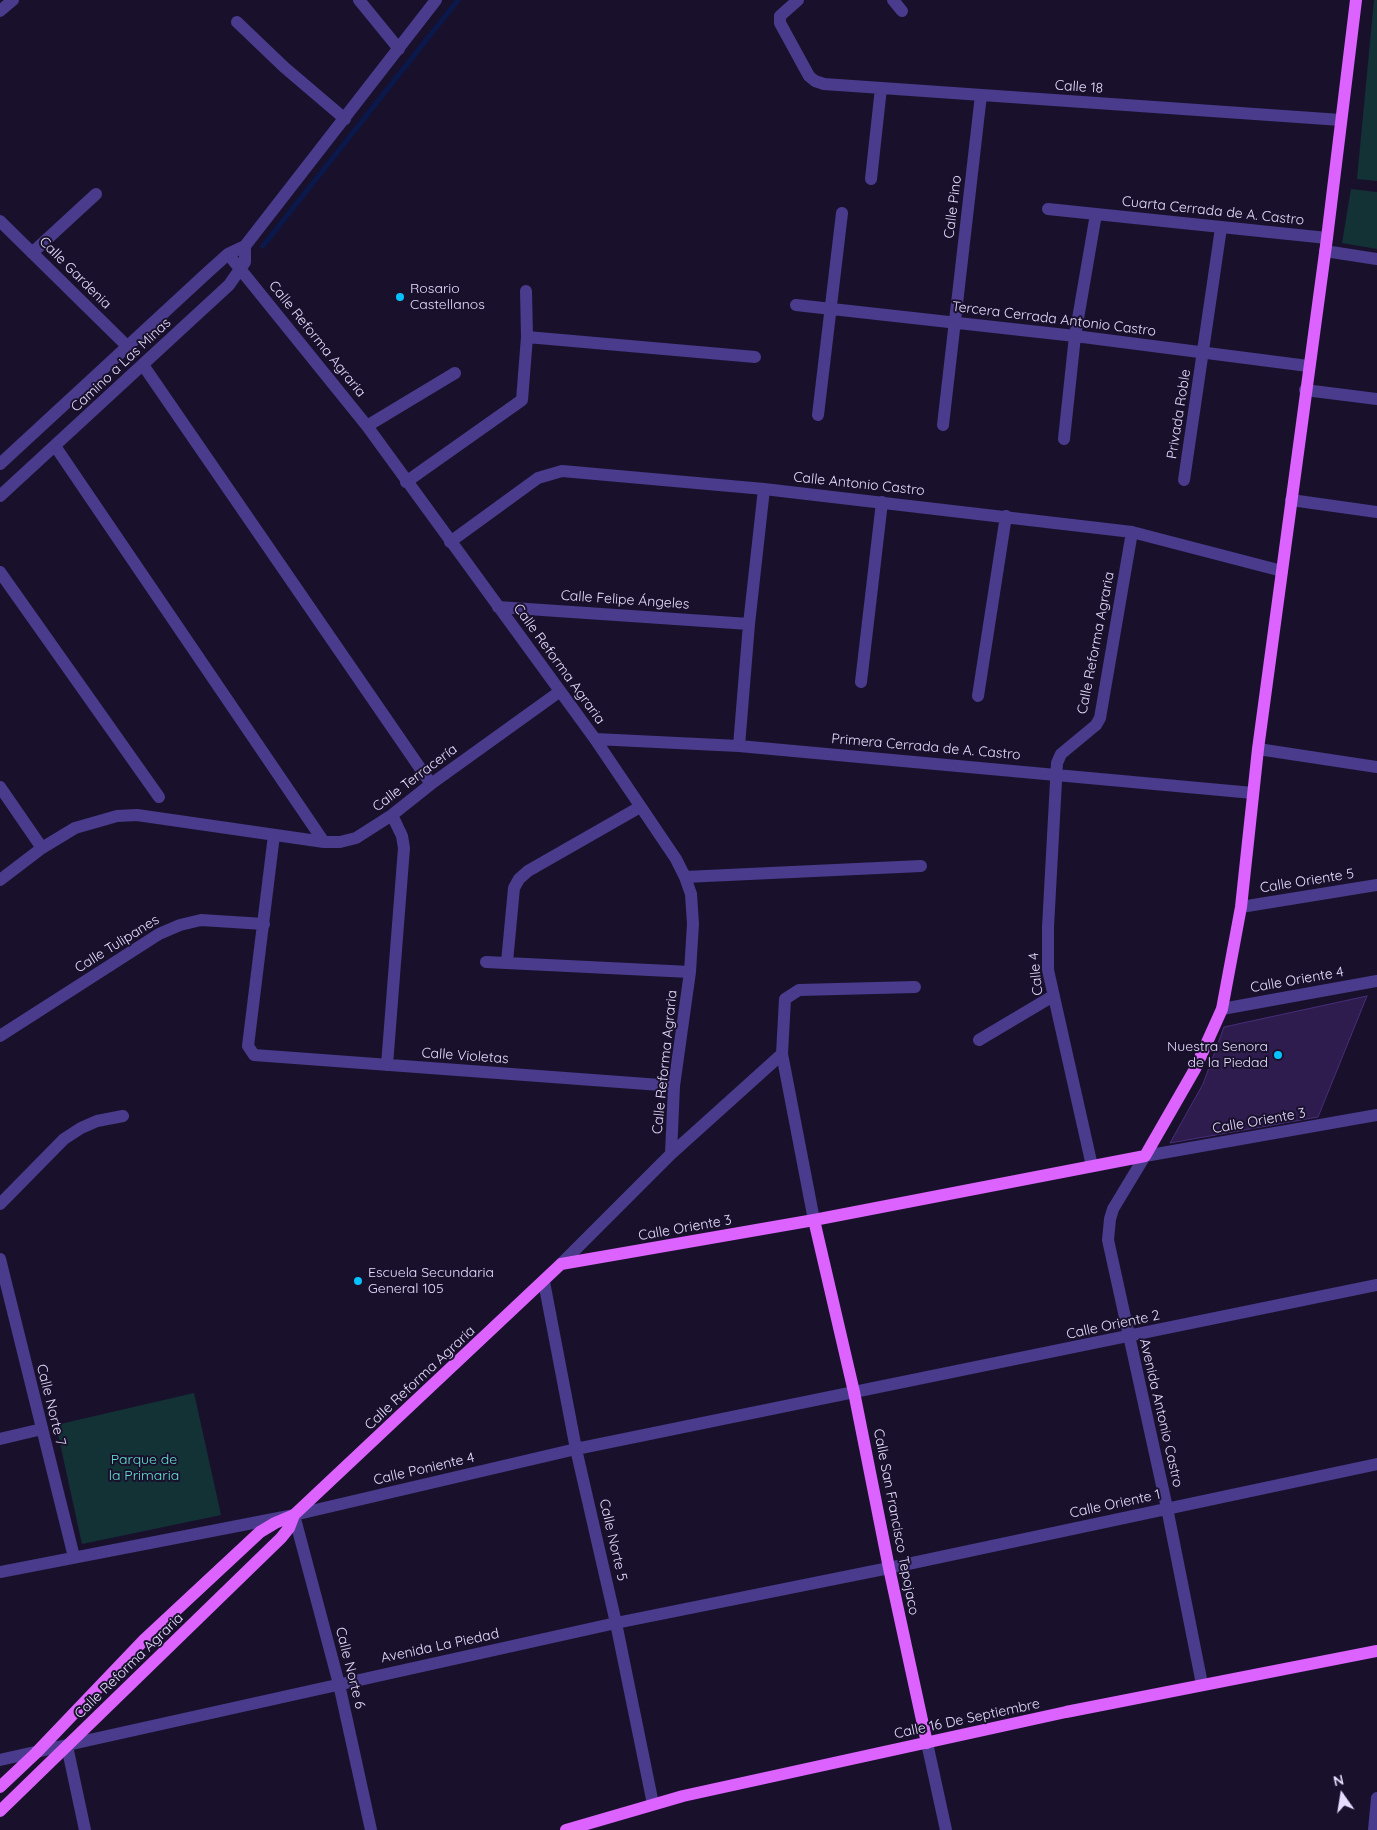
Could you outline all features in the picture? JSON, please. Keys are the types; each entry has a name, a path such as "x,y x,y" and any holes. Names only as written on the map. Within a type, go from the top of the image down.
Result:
{"main road":[{"path":"1145,1156 1195,1069 1222,1009 1241,907 1258,749 1308,366 1326,244 1356,0"},
{"name":"Calle Oriente 3","path":"562,1264 814,1220 1145,1156"},
{"name":"Calle San Francisco Tepojaco","path":"814,1220 854,1392 889,1568 927,1743"},
{"name":"Calle Reforma Agraria","path":"0,1788 144,1640 253,1539 275,1523 294,1516 562,1264"},
{"name":"Calle Reforma Agraria","path":"0,1811 281,1538 289,1528 294,1516"},
{"name":"Calle 16 De Septiembre","path":"566,1830 652,1804 1202,1684 1377,1650"}],"street":[{"path":"0,11 13,0"},
{"path":"359,0 399,49"},
{"name":"Camino a Las Minas","path":"0,464 228,254 245,246 436,0"},
{"name":"Calle 18","path":"798,0 779,19 793,49 809,76 815,82 1342,120"},
{"path":"894,0 902,11"},
{"path":"237,22 284,67 345,118"},
{"path":"871,180 881,88"},
{"name":"Calle Pino","path":"943,425 981,95"},
{"path":"32,253 96,194"},
{"name":"Cuarta Cerrada de A. Castro","path":"1048,209 1221,228 1326,244 1377,259"},
{"path":"818,415 842,213"},
{"path":"1064,439 1075,336 1096,214"},
{"name":"Calle Gardenia","path":"0,221 128,347"},
{"name":"Privada Roble","path":"1184,480 1221,228"},
{"path":"242,270 245,262 245,246"},
{"name":"Calle Reforma Agraria","path":"228,254 367,426 594,739 676,859 686,877 691,894 693,924 690,972 674,1086 671,1154"},
{"name":"Camino a Las Minas","path":"0,496 229,285 242,270"},
{"path":"406,482 522,400 527,337 526,291"},
{"name":"Tercera Cerrada Antonio Castro","path":"796,305 1075,336 1308,366"},
{"path":"527,337 755,356"},
{"path":"143,364 431,784"},
{"path":"367,426 455,373"},
{"path":"1305,390 1377,399"},
{"path":"55,446 324,842"},
{"name":"Calle Antonio Castro","path":"450,542 538,478 556,472 764,489 1132,532 1282,571"},
{"path":"739,746 749,624 764,489"},
{"path":"1291,500 1377,512"},
{"path":"861,682 882,502"},
{"path":"978,696 1006,516"},
{"name":"Calle Reforma Agraria","path":"1057,774 1057,763 1061,754 1096,725 1100,718 1132,532"},
{"path":"0,572 159,797"},
{"name":"Calle Felipe Ángeles","path":"498,607 749,624"},
{"name":"Calle Terracería","path":"0,880 42,848 75,828 116,816 137,815 324,842 340,842 356,838 392,815 431,784 559,692"},
{"name":"Primera Cerrada de A. Castro","path":"594,739 739,746 1253,793"},
{"path":"1258,749 1377,767"},
{"name":"Calle 4","path":"1057,774 1048,926 1048,970 1092,1166"},
{"path":"0,787 42,848"},
{"path":"508,962 514,888 519,879 640,807"},
{"path":"387,1065 404,848 402,836 392,815"},
{"path":"264,924 274,835"},
{"path":"686,877 921,866"},
{"name":"Calle Oriente 5","path":"1241,907 1377,885"},
{"name":"Calle Tulipanes","path":"0,1036 159,934 180,925 211,920 264,924"},
{"name":"Calle Violetas","path":"264,924 248,1046 254,1055 674,1086"},
{"path":"486,962 690,972"},
{"name":"Calle Oriente 4","path":"1222,1009 1377,981"},
{"path":"814,1220 782,1054 783,1005 785,1000 792,992 799,990 915,987"},
{"path":"979,1040 1053,996"},
{"name":"Calle Reforma Agraria","path":"562,1264 671,1154 782,1054"},
{"name":"Calle Oriente 3","path":"1145,1156 1377,1115"},
{"path":"0,1204 64,1139 80,1128 123,1116"},
{"name":"Avenida Antonio Castro","path":"1145,1156 1113,1210 1108,1230 1108,1240 1167,1508 1202,1684"},
{"name":"Calle Norte 7","path":"0,1259 74,1557"},
{"name":"Calle Norte 5","path":"544,1282 576,1449 616,1623 652,1804"},
{"name":"Calle Oriente 2","path":"854,1392 1377,1285"},
{"name":"Calle Poniente 4","path":"0,1572 294,1516 576,1449 854,1392"},
{"path":"0,1439 42,1430"},
{"name":"Calle Oriente 1","path":"889,1568 1377,1464"},
{"name":"Calle Norte 6","path":"294,1516 339,1684 370,1830"},
{"name":"Avenida La Piedad","path":"0,1760 616,1623 889,1568"},
{"name":"Calle San Francisco Tepojaco","path":"927,1743 946,1830"},
{"path":"67,1746 85,1830"},
{"path":"1374,1830 1377,1798"}],"green space":[{"path":"1374,0 1377,0 1377,181 1357,179"},
{"path":"1351,189 1377,192 1377,249 1342,243"},
{"name":"Parque de la Primaria","path":"194,1393 221,1515 82,1544 56,1425"}],"building":[{"name":"Nuestra Senora de la Piedad","path":"1367,996 1318,1117 1170,1143 1203,1084 1224,1027"}],"waterway":[{"path":"263,246 458,0"}],"place":[{"name":"Rosario Castellanos","path":"400,297"},
{"name":"Nuestra Senora de la Piedad","path":"1278,1055"},
{"name":"Escuela Secundaria General 105","path":"358,1281"}]}
